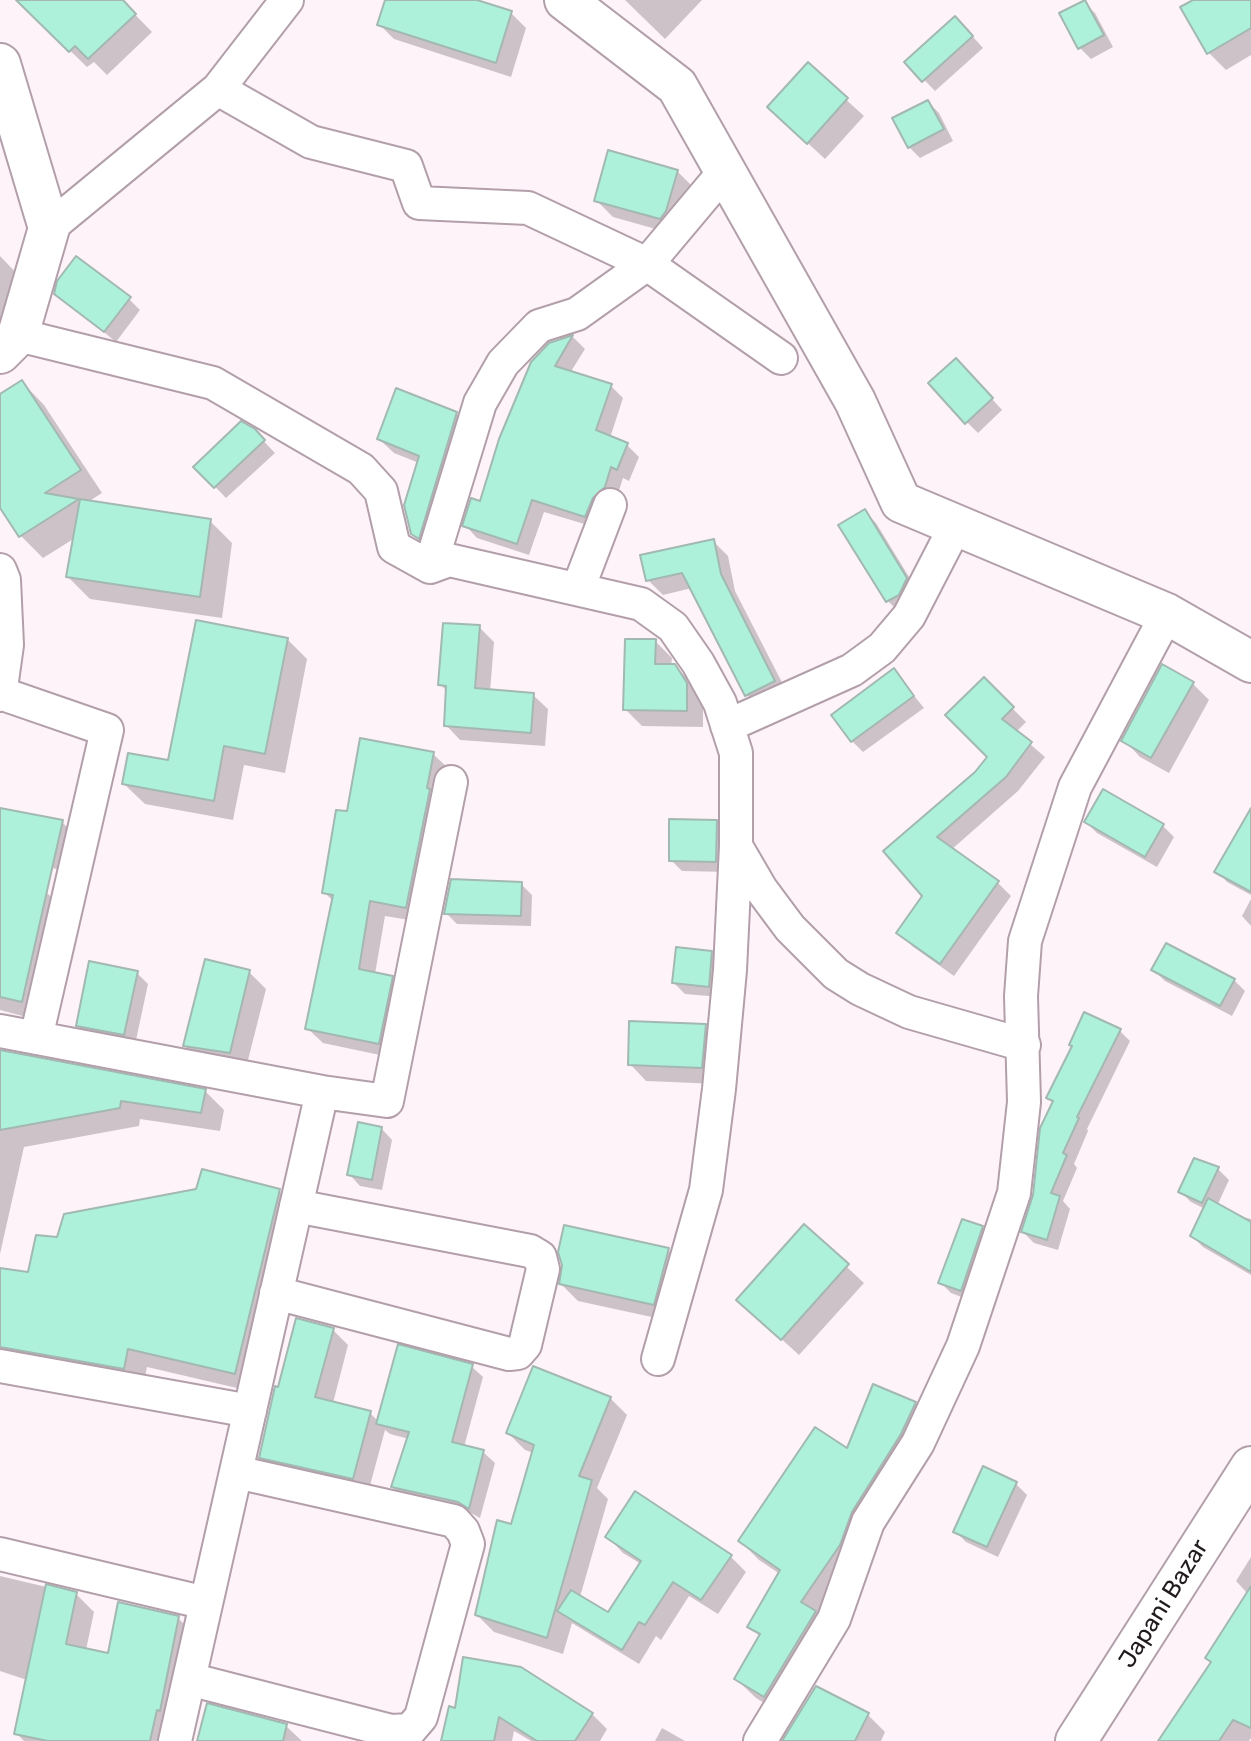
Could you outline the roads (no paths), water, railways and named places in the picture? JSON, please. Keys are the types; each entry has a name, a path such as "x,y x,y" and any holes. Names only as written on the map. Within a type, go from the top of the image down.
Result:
{"street":[{"path":"287,0 218,89 49,228 9,344 213,383 361,469 381,491 394,547 430,567 449,560 641,604 673,627 698,663 720,703 736,753 736,846 730,970 706,1190 658,1359"},
{"path":"574,3 677,86 855,401 901,502 1167,614 1251,662"},
{"path":"0,64 49,228"},
{"path":"218,89 311,142 406,166 419,203 528,208 647,264 781,358"},
{"path":"430,567 480,403 503,363 539,326 577,314 647,264 725,171"},
{"path":"578,589 610,505"},
{"path":"727,726 852,670 882,648 909,616 956,525"},
{"path":"0,570 4,580 7,645 0,694 107,730 36,1038"},
{"path":"760,1741 834,1619 868,1522 918,1443 963,1346 1014,1193 1024,1102 1021,996 1025,941 1075,787 1167,614"},
{"path":"0,1031 322,1092 387,1101 451,782"},
{"path":"736,846 761,889 790,928 836,974 909,1012 1024,1045"},
{"path":"175,1741 322,1092"},
{"path":"276,1293 509,1354 518,1353 525,1345 543,1269 540,1257 530,1251 296,1206"},
{"path":"0,1366 250,1411"},
{"name":"Japani Bazar","path":"1076,1741 1251,1467"},
{"path":"189,1679 391,1731 410,1730 421,1717 468,1544 463,1531 454,1521 236,1472"},
{"path":"0,1554 206,1603"}]}
